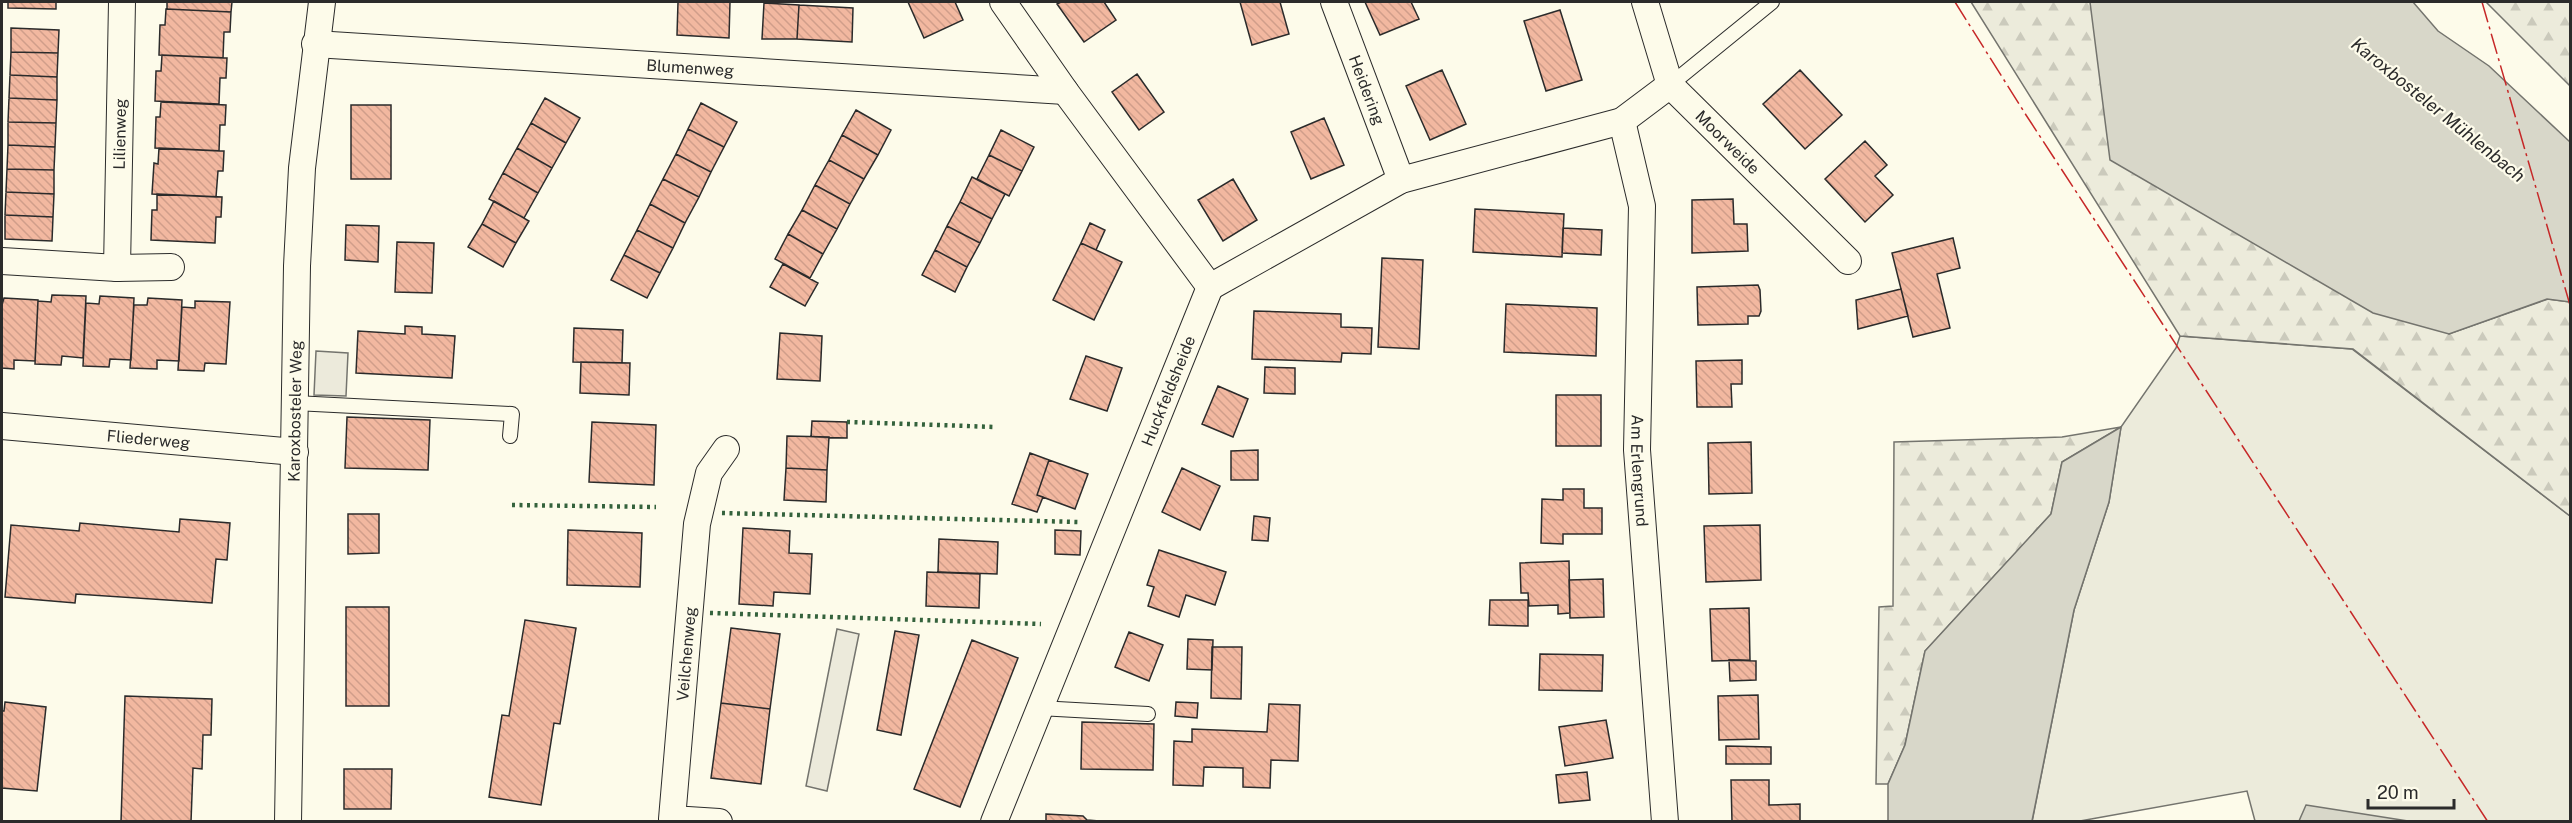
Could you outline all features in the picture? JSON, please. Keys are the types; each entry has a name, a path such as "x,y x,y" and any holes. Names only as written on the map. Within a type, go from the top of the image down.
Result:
{"street":[{"name":"Lilienweg","path":"117,268 122,2"},
{"name":"Karoxbosteler Weg","path":"288,822 302,168 315,44 322,2"},
{"path":"1003,2 1065,91 1210,287 1401,180 1622,121 1670,85"},
{"name":"Heidering","path":"1334,2 1401,180"},
{"name":"Moorweide","path":"1645,2 1670,85 1848,261"},
{"name":"Blumenweg","path":"315,44 1065,91"},
{"name":"Am Erlengrund","path":"1622,121 1642,206 1637,450 1665,822"},
{"path":"2,261 117,268 171,267"},
{"name":"Huckfeldsheide","path":"994,822 1210,287"},
{"name":"Fliederweg","path":"2,426 295,452"},
{"name":"Veilchenweg","path":"719,822 672,819 697,524 709,473 726,449"}],"lane":[{"path":"1670,85 1772,2"},
{"path":"296,404 512,414 510,436"},
{"path":"1039,708 1148,714"}],"green space":[{"path":"1971,2 2090,2 2449,334 2548,299 2570,302 2570,516 2353,349 2180,336"},
{"path":"2486,2 2570,2 2570,86"},
{"path":"2180,336 2352,349 2570,516 2570,821 2255,821 2247,791 2080,821 2032,822 2074,610 2109,502 2121,427 2176,348"},
{"path":"2121,427 2062,462 2051,514 1925,651 1905,745 1888,784 1876,784 1879,607 1893,606 1894,442 2062,437"}],"shaded area":[{"path":"316,351 348,353 346,396 314,395"},
{"path":"837,629 859,634 827,791 806,786"}],"water":[{"name":"Karoxbosteler Mühlenbach","path":"2090,2 2413,2 2438,31 2489,66 2570,142 2570,302 2547,299 2449,334 2373,313 2110,160"},
{"path":"2121,427 2109,502 2074,610 2032,821 1888,821 1888,784 1905,745 1925,651 2051,514 2062,462"},
{"path":"2306,805 2408,821 2299,821"}],"building":[{"path":"8,2 56,2 56,9 8,8"},
{"path":"167,2 232,2 231,12 167,9"},
{"path":"678,2 730,2 729,38 677,35"},
{"path":"908,2 955,2 963,20 924,38"},
{"path":"1061,2 1104,2 1116,20 1084,42 1057,4"},
{"path":"1240,2 1280,2 1289,34 1252,45"},
{"path":"1365,2 1411,2 1419,19 1380,35"},
{"path":"764,3 799,5 797,39 762,39"},
{"path":"799,5 853,8 852,42 797,39"},
{"path":"166,9 231,12 230,32 224,32 223,58 159,55 160,25 165,25"},
{"path":"1560,10 1582,80 1546,91 1524,21"},
{"path":"11,28 59,30 58,53 11,52"},
{"path":"11,52 58,53 57,77 10,75"},
{"path":"162,55 227,58 226,78 220,78 219,104 155,101 156,71 161,71"},
{"path":"1442,70 1466,124 1430,140 1406,86"},
{"path":"1800,70 1842,115 1805,149 1763,104"},
{"path":"1137,74 1164,112 1139,130 1112,92"},
{"path":"10,75 57,77 57,100 9,98"},
{"path":"9,98 57,100 56,123 8,122"},
{"path":"545,98 580,118 566,143 531,123"},
{"path":"161,102 226,105 225,125 220,125 219,151 155,148 156,117 160,117"},
{"path":"701,103 737,122 724,147 688,129"},
{"path":"351,105 391,105 391,179 351,179"},
{"path":"856,110 891,130 878,155 842,135"},
{"path":"1324,118 1344,165 1311,179 1291,132"},
{"path":"8,122 56,123 55,147 8,145"},
{"path":"531,123 566,143 552,168 517,148"},
{"path":"688,129 724,147 711,172 676,154"},
{"path":"1001,130 1034,147 1022,171 989,155"},
{"path":"842,135 878,155 864,179 829,160"},
{"path":"1865,141 1887,165 1875,176 1893,195 1865,222 1825,179"},
{"path":"8,145 55,147 54,170 7,169"},
{"path":"159,148 224,151 223,171 218,171 216,197 152,194 154,163 158,164"},
{"path":"517,148 552,168 538,193 503,173"},
{"path":"676,154 711,172 699,197 663,179"},
{"path":"989,155 1022,171 1009,196 977,179"},
{"path":"829,160 864,179 850,204 815,185"},
{"path":"7,169 54,170 54,194 6,192"},
{"path":"503,173 538,193 524,218 489,199"},
{"path":"972,177 1005,194 992,219 960,202"},
{"path":"663,179 699,197 685,223 650,204"},
{"path":"1233,179 1257,220 1223,241 1198,200"},
{"path":"815,185 850,204 837,229 802,210"},
{"path":"6,192 54,194 53,217 5,215"},
{"path":"157,194 222,197 221,217 216,217 215,243 151,240 152,210 157,210"},
{"path":"1733,199 1734,224 1747,224 1748,251 1692,253 1692,200"},
{"path":"494,201 529,221 516,243 482,224"},
{"path":"960,202 992,219 980,243 947,226"},
{"path":"650,204 685,223 673,248 637,230"},
{"path":"1475,209 1564,214 1562,257 1473,252"},
{"path":"802,210 837,229 823,254 788,234"},
{"path":"5,215 53,217 52,241 5,239"},
{"path":"1090,223 1105,230 1096,250 1081,243"},
{"path":"482,224 516,243 503,267 468,247"},
{"path":"346,225 379,226 378,262 345,260"},
{"path":"947,226 980,243 967,267 935,250"},
{"path":"1563,228 1602,230 1601,255 1562,253"},
{"path":"637,230 673,248 660,273 624,255"},
{"path":"788,234 823,254 810,278 775,259"},
{"path":"1953,238 1960,268 1937,274 1950,328 1913,337 1892,253"},
{"path":"397,242 434,243 432,293 395,292"},
{"path":"1081,243 1122,262 1094,320 1053,300"},
{"path":"935,250 967,267 955,292 922,275"},
{"path":"624,255 660,273 647,298 611,280"},
{"path":"1382,258 1423,260 1419,349 1378,347"},
{"path":"783,264 818,283 805,306 770,287"},
{"path":"1758,285 1761,311 1759,316 1748,316 1748,324 1698,325 1697,287"},
{"path":"1901,289 1908,316 1858,329 1856,300"},
{"path":"52,295 86,296 83,358 62,356 61,365 35,364 38,301 51,302"},
{"path":"100,296 134,298 131,360 110,359 109,367 83,366 86,303 99,304"},
{"path":"4,298 38,300 35,361 14,360 14,369 2,368"},
{"path":"148,298 182,300 179,361 157,360 157,369 130,368 134,305 147,305"},
{"path":"195,301 230,302 226,364 205,363 204,371 178,370 182,307 195,308"},
{"path":"1506,304 1597,308 1596,356 1504,352"},
{"path":"1254,311 1341,314 1341,327 1372,328 1371,354 1342,353 1341,362 1252,359"},
{"path":"405,326 422,327 422,334 455,336 452,378 356,373 358,331 405,334"},
{"path":"574,328 623,330 622,363 573,362"},
{"path":"780,333 822,336 820,381 777,379"},
{"path":"1086,356 1122,368 1107,411 1070,399"},
{"path":"1742,360 1742,384 1731,384 1732,407 1697,407 1696,361"},
{"path":"581,362 630,363 629,395 580,393"},
{"path":"1265,367 1295,368 1295,394 1264,393"},
{"path":"1218,386 1248,399 1233,437 1202,424"},
{"path":"1556,395 1601,395 1601,446 1556,446"},
{"path":"347,417 430,420 428,470 345,468"},
{"path":"812,421 847,422 847,438 811,437"},
{"path":"592,422 656,425 654,485 589,482"},
{"path":"787,436 829,437 827,470 786,468"},
{"path":"1751,442 1752,493 1709,494 1708,443"},
{"path":"1258,450 1258,480 1231,480 1231,451"},
{"path":"1030,453 1049,460 1037,495 1043,497 1037,512 1012,504"},
{"path":"1049,460 1088,474 1075,509 1037,495"},
{"path":"786,468 827,470 826,502 784,500"},
{"path":"1182,468 1220,486 1200,530 1162,512"},
{"path":"1563,489 1584,489 1584,508 1602,508 1602,534 1563,534 1563,544 1541,543 1542,499 1563,500"},
{"path":"348,514 379,514 379,553 348,554"},
{"path":"1254,516 1270,518 1268,541 1252,540"},
{"path":"180,519 230,523 227,560 216,559 212,603 76,594 75,603 5,597 11,525 79,531 80,523 179,532"},
{"path":"1760,525 1761,580 1706,582 1704,526"},
{"path":"743,528 790,531 789,553 812,554 810,594 774,592 773,606 739,604"},
{"path":"568,530 642,533 640,587 567,585"},
{"path":"1055,530 1081,531 1080,555 1055,554"},
{"path":"939,539 998,542 997,574 938,572"},
{"path":"1159,550 1226,572 1215,605 1186,595 1179,617 1148,606 1154,587 1147,585"},
{"path":"1569,561 1570,613 1558,614 1558,605 1529,606 1528,593 1521,593 1520,563"},
{"path":"927,572 980,574 979,608 926,606"},
{"path":"1603,579 1604,617 1570,618 1569,580"},
{"path":"1490,600 1528,600 1528,626 1489,625"},
{"path":"346,607 389,607 389,706 346,706"},
{"path":"1749,608 1750,660 1712,661 1710,609"},
{"path":"525,620 576,628 560,724 554,723 541,805 489,797 502,715 509,716"},
{"path":"731,628 780,634 770,709 721,703"},
{"path":"895,631 919,635 901,735 877,730"},
{"path":"1129,632 1163,645 1149,681 1115,667"},
{"path":"1188,639 1213,640 1212,670 1187,669"},
{"path":"972,640 1018,658 960,807 914,789"},
{"path":"1212,647 1242,647 1241,699 1211,698"},
{"path":"1540,654 1603,655 1602,691 1539,690"},
{"path":"1729,660 1756,661 1756,680 1730,681"},
{"path":"1758,695 1759,739 1719,740 1718,696"},
{"path":"125,696 212,699 211,735 203,735 202,769 193,768 191,822 121,822"},
{"path":"5,702 46,707 37,791 2,788 2,711 4,711"},
{"path":"1176,702 1198,703 1197,718 1175,716"},
{"path":"721,703 770,709 761,784 711,778"},
{"path":"1269,704 1300,705 1298,761 1271,760 1270,788 1243,787 1243,768 1204,767 1203,786 1173,785 1174,741 1192,742 1192,729 1267,732"},
{"path":"1606,720 1613,758 1565,766 1559,727"},
{"path":"1082,722 1154,724 1153,770 1081,769"},
{"path":"1726,746 1771,747 1771,764 1726,764"},
{"path":"344,769 392,769 391,809 344,809"},
{"path":"1587,772 1590,800 1559,803 1556,775"},
{"path":"1731,780 1769,780 1769,805 1800,804 1800,822 1732,822"},
{"path":"1046,814 1083,816 1087,820 1112,822 1046,822"}],"hedge":[{"path":"847,422 996,427"},
{"path":"512,505 656,507"},
{"path":"722,513 1078,522"},
{"path":"710,613 1041,624"}],"power":[{"path":"1955,2 2026,115 2488,822"},
{"path":"2482,2 2570,305"}]}
